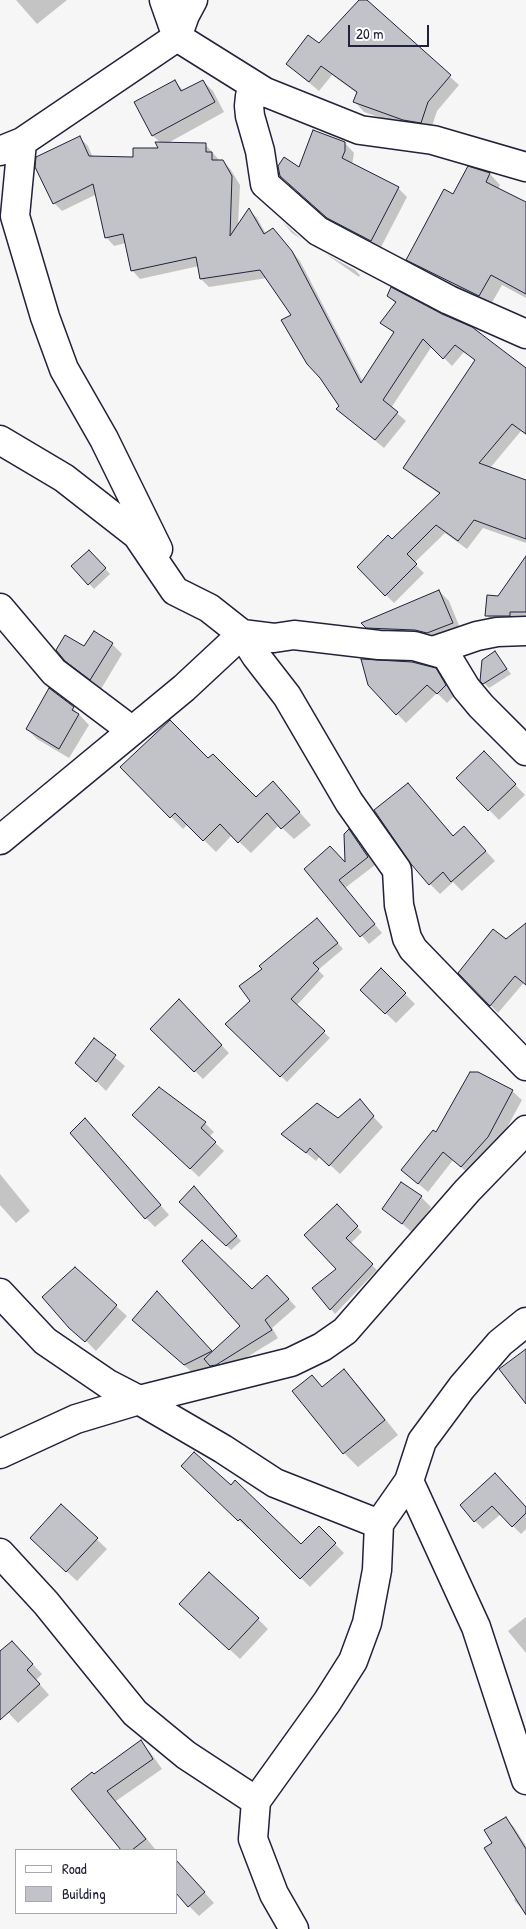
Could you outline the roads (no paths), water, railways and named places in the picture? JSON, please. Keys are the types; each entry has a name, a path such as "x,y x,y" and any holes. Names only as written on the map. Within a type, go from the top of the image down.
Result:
{"street":[{"path":"164,0 177,37 265,92 360,130 433,140 524,162"},
{"path":"175,592 144,517 104,439 64,369 45,317 15,216 11,146 177,37 193,0"},
{"path":"265,92 250,96 249,106 260,151 265,184 318,231 449,300 526,334"},
{"path":"0,440 64,478 137,536 175,592 209,608 242,634 256,656 287,696 349,802 397,870 399,905 407,938 413,948 526,1066"},
{"path":"0,608 54,672 131,730"},
{"path":"433,651 476,636 497,632 526,631"},
{"path":"242,634 274,638 294,636 379,645 414,646 446,655 466,688 481,706 526,751"},
{"path":"0,840 184,688 242,634"},
{"path":"0,1454 76,1419 138,1400 291,1362 322,1347 345,1331 467,1191 526,1130"},
{"path":"0,1293 45,1341 108,1384 223,1449 276,1483 379,1524"},
{"path":"294,1929 274,1894 253,1839 256,1801 327,1702 352,1661 368,1623 377,1570 379,1524 409,1481 422,1441 462,1387 500,1343 526,1322"},
{"path":"409,1481 476,1627 526,1780"},
{"path":"0,1553 46,1604 135,1713 186,1755 256,1801"}]}
